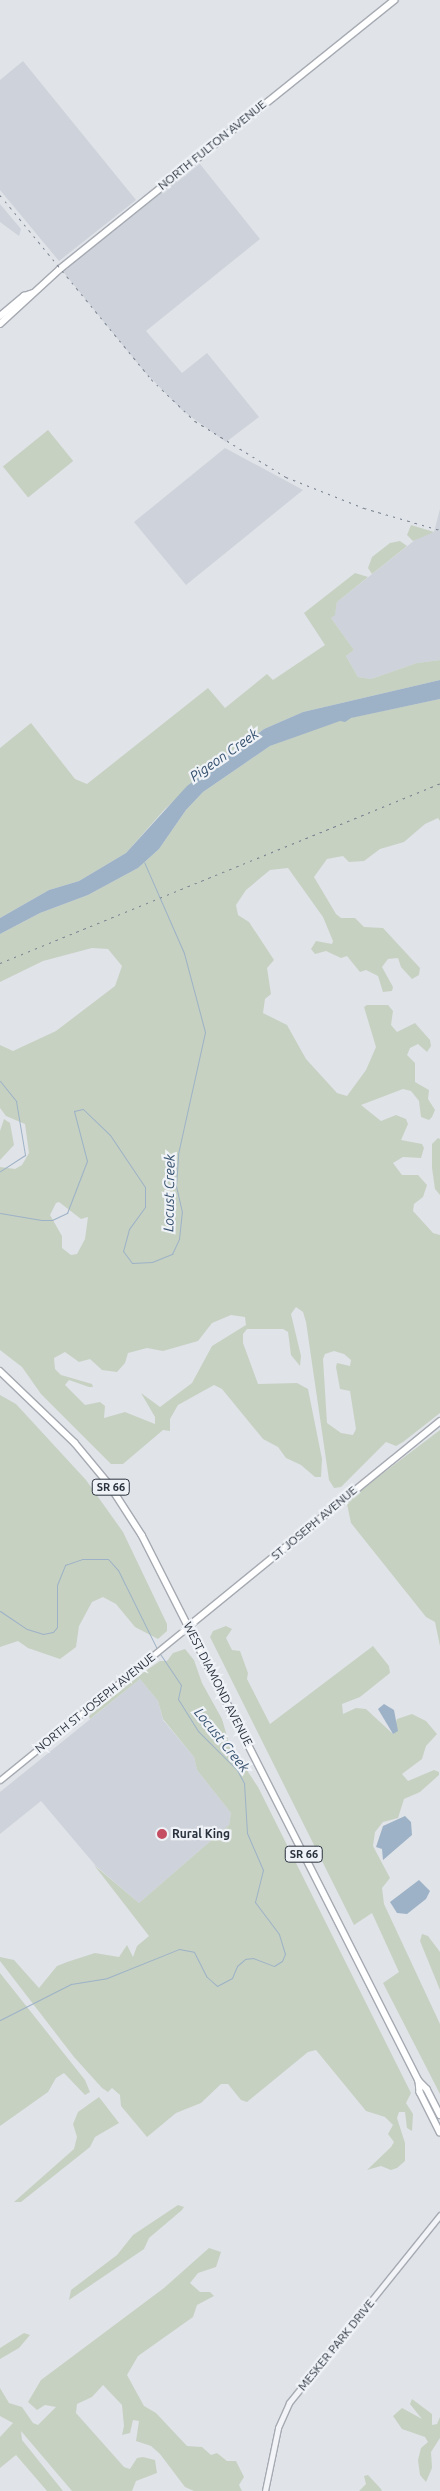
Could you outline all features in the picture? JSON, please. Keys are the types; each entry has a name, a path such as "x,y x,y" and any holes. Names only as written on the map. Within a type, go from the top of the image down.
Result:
{"main road":[{"name":"NORTH FULTON AVENUE","path":"0,324 33,293 394,0"},
{"name":"NORTH FULTON AVENUE","path":"0,316 24,296 33,293"},
{"name":"WEST DIAMOND AVENUE","path":"0,1371 63,1429 109,1484 142,1535 419,2081 427,2089 440,2115"},
{"name":"ST JOSEPH AVENUE","path":"189,1626 440,1421"},
{"name":"NORTH ST JOSEPH AVENUE","path":"0,1780 189,1626"},
{"name":"WEST DIAMOND AVENUE","path":"419,2081 420,2092 440,2132"}],"street":[{"name":"MESKER PARK DRIVE","path":"265,2491 278,2428 289,2403 440,2215"}],"shaded area":[{"path":"23,61 136,200 59,261 0,190 0,80"},
{"path":"196,159 260,239 146,331 182,373 207,353 259,417 226,442 183,411 143,370 61,269"},
{"path":"0,204 21,229 19,236 0,222"},
{"path":"225,448 303,490 186,585 134,522"},
{"path":"440,509 440,660 417,663 371,679 358,677 346,656 354,650 331,618 335,614 337,602 420,536 434,532"},
{"path":"140,1679 158,1701 163,1720 194,1757 197,1770 231,1813 229,1825 139,1903 96,1866 41,1801 0,1834 0,1792"}],"green space":[{"path":"48,430 73,461 28,498 3,467"},
{"path":"411,525 434,532 413,541 407,535"},
{"path":"400,541 407,546 372,574 368,568 372,557 390,543"},
{"path":"355,573 368,577 337,602 335,615 331,618 354,650 346,656 358,677 371,679 417,663 440,660 440,680 303,712 264,729 211,766 164,810 126,853 79,881 49,890 0,918 0,748 31,723 75,779 87,784 208,688 225,708 267,674 273,680 325,645 304,613"},
{"path":"440,699 440,821 438,818 425,824 404,842 380,849 364,861 349,862 343,856 327,859 314,877 336,914 341,918 355,918 364,927 383,928 420,968 419,975 412,979 401,967 398,958 388,959 382,967 393,987 392,991 383,992 378,976 366,970 360,972 347,956 341,958 326,951 315,954 311,949 316,941 332,944 333,941 323,917 288,868 270,870 246,890 236,905 238,915 249,922 274,960 267,968 271,994 265,999 263,1013 287,1025 306,1059 337,1093 347,1096 366,1070 376,1047 364,1007 367,1005 388,1005 393,1011 391,1025 397,1032 415,1023 430,1040 431,1046 427,1052 418,1044 410,1048 407,1055 415,1063 415,1082 429,1090 428,1099 435,1110 429,1120 421,1117 419,1101 411,1091 403,1089 361,1105 381,1121 396,1115 406,1119 408,1124 401,1140 422,1144 424,1148 421,1158 403,1157 393,1163 402,1175 418,1175 427,1185 423,1197 414,1204 413,1211 433,1233 440,1235 440,1413 396,1446 386,1442 341,1487 334,1488 329,1480 306,1322 303,1312 296,1307 291,1314 301,1356 300,1366 291,1355 288,1332 283,1329 247,1329 243,1334 243,1343 258,1384 297,1383 308,1389 322,1459 321,1477 315,1477 301,1465 286,1458 278,1447 263,1439 222,1389 214,1385 178,1405 170,1419 170,1431 163,1430 123,1464 111,1464 41,1394 22,1367 0,1350 0,1167 15,1169 22,1165 29,1153 25,1124 6,1116 0,1108 0,1045 13,1051 56,1031 115,986 122,966 108,949 92,948 43,961 0,982 0,934 40,913 88,895 138,868 159,849 186,810 203,792 270,746 340,720","holes":["59,1202 81,1219 88,1217 85,1239 77,1254 71,1255 62,1248 62,1236 50,1215 56,1203","231,1315 245,1317 246,1325 212,1346 192,1383 160,1407 141,1393 155,1417 155,1424 125,1412 104,1418 105,1406 100,1402 85,1405 65,1385 69,1380 89,1387 93,1387 92,1384 61,1375 55,1369 54,1358 65,1352 79,1362 90,1359 102,1370 117,1372 125,1363 128,1353 147,1348 163,1351 198,1341 212,1323","334,1351 344,1354 351,1360 350,1366 337,1363 336,1367 340,1389 350,1391 356,1429 353,1435 341,1433 327,1423 323,1359 325,1354"]},
{"path":"4,1119 10,1123 14,1145 0,1160 0,1131"},
{"path":"438,1138 440,1139 440,1195 435,1189 432,1168 432,1144"},
{"path":"0,1395 16,1404 86,1480 123,1532 167,1624 167,1631 158,1639 135,1627 116,1604 103,1597 92,1602 79,1626 76,1647 60,1659 28,1648 18,1641 0,1647"},
{"path":"440,1430 440,1646 435,1622 426,1617 351,1523 347,1504 349,1499"},
{"path":"226,1626 232,1629 226,1638 232,1650 240,1651 248,1673 247,1679 270,1724 373,1646 389,1666 390,1673 360,1697 342,1704 343,1714 356,1708 366,1709 393,1734 397,1719 412,1714 426,1721 437,1734 426,1746 422,1759 402,1774 408,1781 434,1770 439,1772 439,1775 420,1792 404,1799 398,1818 383,1822 375,1832 373,1846 390,1878 382,1888 384,1904 440,2024 440,2094 383,1983 399,1972 372,1913 354,1925 210,1637 213,1631"},
{"path":"185,1649 194,1660 202,1683 222,1719 229,1743 258,1787 411,2093 406,2103 413,2114 412,2131 407,2128 405,2112 399,2112 397,2118 405,2143 405,2161 397,2168 391,2170 381,2166 367,2170 394,2142 388,2134 393,2125 385,2117 366,2111 316,2050 308,2052 247,2102 241,2100 228,2084 221,2084 201,2103 176,2113 147,2137 121,2106 120,2095 112,2088 108,2092 102,2088 74,2057 0,1961 0,1957 14,1960 39,1988 57,1966 67,1962 95,1953 119,1957 127,1945 133,1957 137,1946 149,1936 94,1865 139,1903 229,1825 231,1813 197,1770 194,1757 163,1719 158,1701 140,1679 90,1719 89,1716 144,1672 160,1661 167,1661 173,1653"},
{"path":"422,1934 428,1936 440,1952 440,1990 420,1941"},
{"path":"0,1973 85,2080 90,2092 85,2095 64,2073 56,2078 48,2092 0,2126"},
{"path":"99,2097 119,2123 95,2137 90,2147 21,2202 14,2202 74,2149 77,2137 73,2124 78,2112"},
{"path":"178,2205 184,2207 149,2238 144,2249 69,2300 71,2290 117,2255 133,2235"},
{"path":"209,2248 221,2252 216,2267 198,2273 190,2283 200,2292 210,2292 214,2296 197,2305 193,2317 138,2356 127,2375 144,2406 156,2413 187,2446 202,2447 211,2455 217,2453 227,2461 236,2461 244,2477 239,2485 242,2491 194,2491 185,2487 160,2454 151,2446 136,2441 139,2421 133,2420 130,2433 122,2435 124,2426 122,2405 103,2385 92,2397 77,2404 76,2413 124,2467 130,2469 137,2458 143,2457 155,2460 157,2473 136,2481 132,2491 72,2491 21,2431 22,2440 63,2491 47,2491 16,2455 0,2468 0,2437 13,2423 0,2416 0,2388 9,2403 22,2407 33,2423 38,2425 56,2407 45,2405 37,2410 28,2402 41,2380 164,2288"},
{"path":"24,2333 30,2335 19,2348 0,2359 0,2348"},
{"path":"412,2399 432,2414 432,2425 437,2424 440,2417 440,2438 431,2452 432,2468 426,2482 420,2475 418,2460 421,2448 428,2442 425,2437 402,2429 393,2416 402,2408 422,2419 410,2404"},
{"path":"368,2475 382,2491 359,2491 366,2484 364,2476"}],"water":[{"path":"440,680 440,699 351,718 345,722 340,721 270,746 203,792 186,810 159,849 138,868 88,895 40,913 0,934 0,918 49,890 79,881 126,853 187,786 264,729 303,712"},
{"path":"384,1704 394,1710 398,1731 393,1734 378,1709"},
{"path":"405,1816 411,1822 412,1835 383,1860 382,1849 376,1847 383,1826"},
{"path":"419,1880 430,1891 426,1899 407,1914 397,1913 390,1902"}],"waterway":[{"name":"Locust Creek","path":"0,1213 41,1220 52,1220 67,1213 87,1161 74,1111 83,1109 110,1135 145,1187 145,1207 129,1229 123,1251 132,1263 152,1262 172,1254 179,1239 182,1212 176,1186 178,1154 205,1032 184,953 144,862"},
{"name":"Locust Creek","path":"0,1081 16,1101 25,1155 0,1171"},
{"name":"Locust Creek","path":"0,1611 27,1629 43,1634 53,1632 57,1627 57,1585 65,1565 82,1559 108,1559 118,1570 157,1649"},
{"name":"Locust Creek","path":"0,2020 71,1984 107,1978 179,1949 194,1952 207,1977 217,1986 232,1978 237,1966 245,1959 253,1958 274,1966 282,1961 285,1954 279,1934 255,1902 263,1870 247,1833 244,1783 237,1770 198,1731 178,1699 181,1685 159,1652"}],"railway":[{"path":"0,195 151,379 195,421 286,477 364,508 440,530"},
{"path":"0,963 440,783"}],"place":[{"name":"Rural King","path":"162,1834"}],"water label":[{"name":"Pigeon Creek","path":"224,755"}]}
